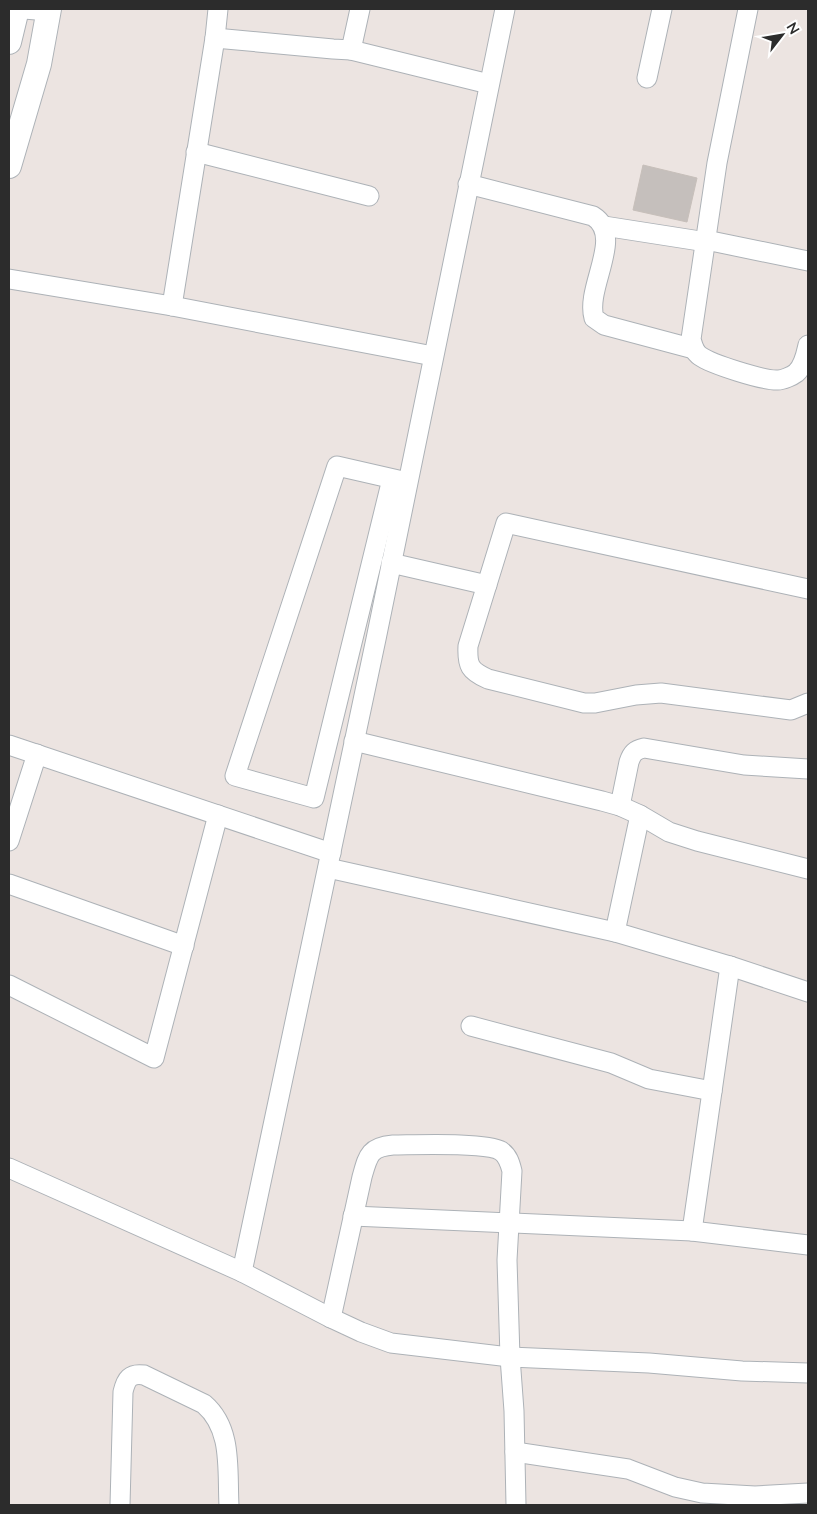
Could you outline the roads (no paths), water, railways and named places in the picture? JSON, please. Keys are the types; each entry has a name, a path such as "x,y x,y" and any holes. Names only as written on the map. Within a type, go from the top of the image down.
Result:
{"street":[{"path":"9,42 17,9"},
{"path":"9,166 39,64 49,10 24,9"},
{"path":"172,306 218,9"},
{"path":"350,50 360,9"},
{"path":"400,480 337,466 235,776 314,798 354,634 400,480 433,356 504,9"},
{"path":"647,78 662,9"},
{"path":"748,9 717,163 691,339 694,349 700,356 711,362 765,379 780,380 796,373 805,360 808,344"},
{"path":"214,38 332,50 350,50 489,84"},
{"path":"196,152 369,196"},
{"path":"468,184 593,216 599,220 604,226 606,245 592,305 594,318 604,326 694,349"},
{"path":"604,226 700,241 706,240 808,260"},
{"path":"9,279 172,306 433,356"},
{"path":"242,1272 376,640 391,563 400,480"},
{"path":"808,589 506,523 468,646 467,658 470,667 476,673 488,679 584,702 595,703 636,695 661,693 791,710 808,703"},
{"path":"391,563 487,585"},
{"path":"354,634 376,640"},
{"path":"354,741 620,806 670,832 697,841 808,869"},
{"path":"9,745 218,815 330,860 615,932 730,966 808,992"},
{"path":"620,806 631,755 636,750 644,748 744,765 808,769"},
{"path":"9,841 37,754"},
{"path":"9,985 154,1058 218,815"},
{"path":"615,932 640,815"},
{"path":"9,884 184,946"},
{"path":"692,1231 730,966"},
{"path":"471,1026 611,1063 649,1079 712,1092"},
{"path":"331,1318 353,1216 368,1156 373,1150 381,1146 393,1145 478,1146 500,1151 508,1157 512,1171 507,1260 516,1505"},
{"path":"9,1168 242,1272 361,1332 391,1343 510,1357 649,1364 734,1371 808,1372"},
{"path":"353,1216 692,1231 808,1244"},
{"path":"120,1505 123,1392 128,1379 138,1374 144,1375 204,1404 212,1411 225,1438 228,1505"},
{"path":"515,1452 628,1469 675,1487 702,1492 755,1496 808,1493"}]}
